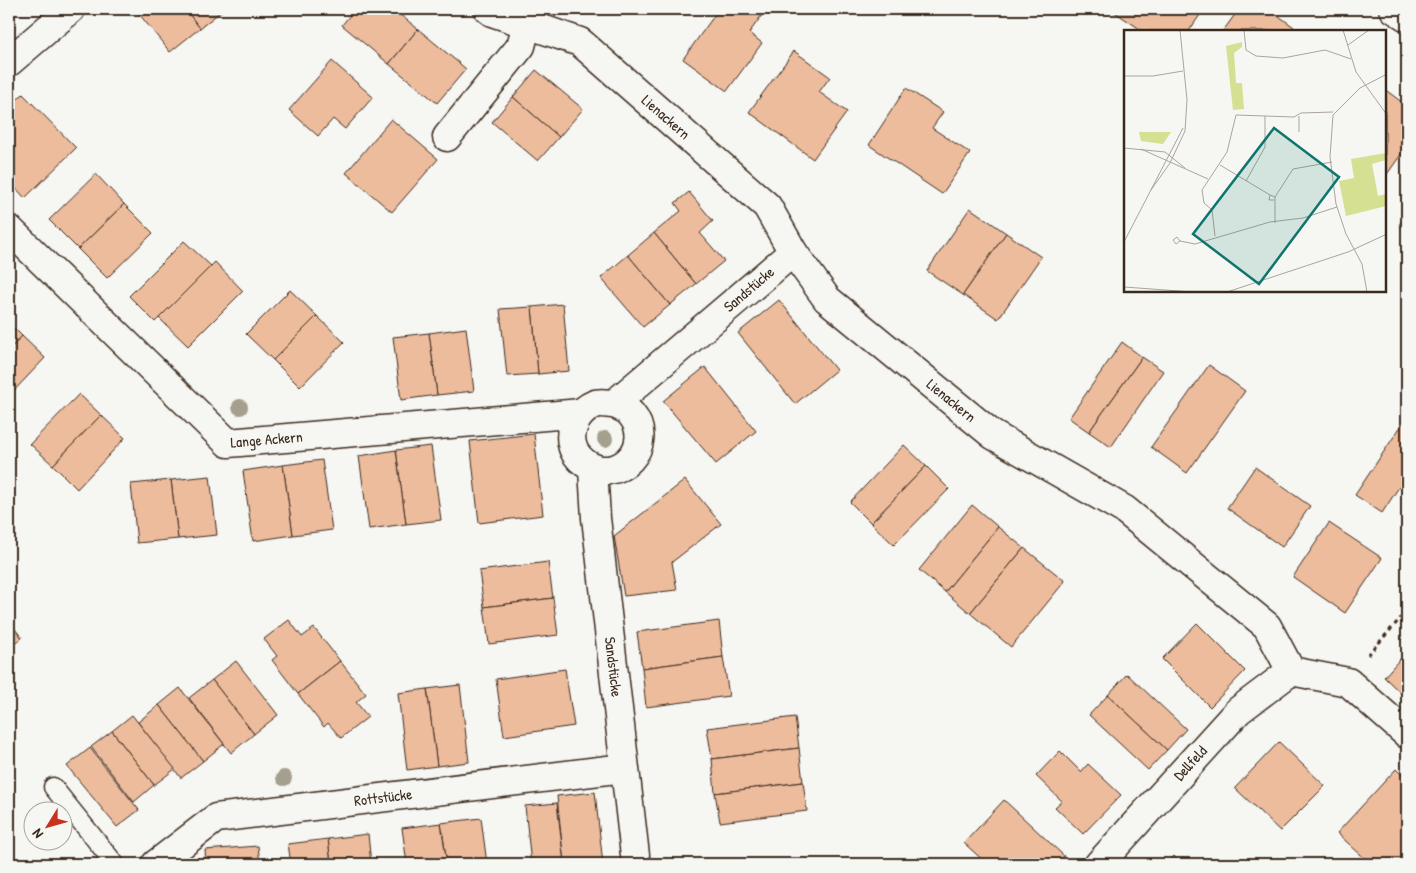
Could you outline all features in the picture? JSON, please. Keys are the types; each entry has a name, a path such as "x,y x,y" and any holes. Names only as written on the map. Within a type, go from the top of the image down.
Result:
{"street":[{"path":"9,62 71,9"},
{"name":"Lienackern","path":"488,9 580,42 767,206 793,252 827,299 993,435 1125,510 1267,626 1291,671"},
{"path":"1394,9 1407,18"},
{"path":"447,137 521,46 526,23"},
{"name":"Lange Ackern","path":"9,229 228,443 581,413"},
{"name":"Sandstücke","path":"614,404 793,252"},
{"path":"596,403 614,404 630,413 639,429 638,448 628,462 612,470 593,468 580,459 572,444 572,427 581,413 596,403"},
{"name":"Sandstücke","path":"593,468 596,518 636,864"},
{"path":"1291,671 1348,682 1407,734"},
{"name":"Dellfeld","path":"1099,864 1238,711 1291,671"},
{"name":"Rottstücke","path":"156,864 216,818 624,768"}],"lane":[{"path":"53,787 115,864"}],"path":[{"path":"1348,682 1381,639 1407,611"}],"building":[{"path":"135,9 185,9 200,28 170,52"},
{"path":"185,9 224,9 200,28"},
{"path":"355,9 393,9 418,29 389,64 342,25"},
{"path":"719,9 754,9 762,15 749,33 762,43 727,91 683,59"},
{"path":"1110,9 1204,9 1190,30 1142,30"},
{"path":"1239,9 1269,9 1294,27 1292,30 1224,30"},
{"path":"418,29 466,69 437,103 389,64"},
{"path":"794,51 830,77 819,92 847,112 813,159 749,112"},
{"path":"332,61 373,97 345,129 333,119 318,136 289,110"},
{"path":"536,70 583,109 559,137 513,97"},
{"path":"906,88 943,112 932,128 970,153 942,194 869,145"},
{"path":"1387,91 1407,106 1407,146 1386,176"},
{"path":"23,94 76,148 25,198 9,181 9,107"},
{"path":"513,97 559,137 538,161 492,122"},
{"path":"391,119 438,159 392,212 346,173"},
{"path":"96,174 124,204 78,249 49,220"},
{"path":"689,192 713,221 700,233 724,261 696,284 654,233 681,211 675,203"},
{"path":"124,204 153,233 107,278 78,249"},
{"path":"970,208 1006,233 963,295 927,271"},
{"path":"1407,213 1407,230 1399,225"},
{"path":"654,233 696,284 670,305 628,255"},
{"path":"1006,233 1041,257 998,319 963,295"},
{"path":"184,241 211,266 155,322 129,296"},
{"path":"628,255 670,305 643,327 601,278"},
{"path":"215,262 243,291 188,346 159,318"},
{"path":"290,290 317,316 273,360 246,334"},
{"path":"779,300 836,370 795,404 738,333"},
{"path":"563,304 569,371 538,374 532,307"},
{"path":"532,307 538,374 507,376 500,309"},
{"path":"317,316 344,342 300,387 273,360"},
{"path":"9,323 22,336 9,350"},
{"path":"466,328 474,391 437,395 429,333"},
{"path":"429,333 437,395 401,400 393,337"},
{"path":"22,336 45,358 9,396 9,350"},
{"path":"1122,342 1142,357 1089,432 1069,418"},
{"path":"1142,357 1163,371 1111,447 1089,432"},
{"path":"1209,365 1245,391 1187,473 1151,447"},
{"path":"705,367 756,431 716,464 663,401"},
{"path":"79,394 101,415 53,465 30,444"},
{"path":"101,415 125,438 77,489 53,465"},
{"path":"1407,417 1407,493 1399,487 1382,513 1355,495"},
{"path":"534,434 543,515 479,523 470,441"},
{"path":"904,445 926,466 871,523 850,502"},
{"path":"431,446 441,520 406,524 396,450"},
{"path":"396,450 406,524 369,529 359,456"},
{"path":"322,460 332,530 293,535 283,465"},
{"path":"283,465 293,535 253,541 243,471"},
{"path":"926,466 949,489 894,545 871,523"},
{"path":"1255,467 1310,506 1282,547 1227,508"},
{"path":"210,476 217,535 178,539 171,480"},
{"path":"171,480 178,539 137,543 131,484"},
{"path":"685,480 721,524 672,562 677,590 624,596 614,536"},
{"path":"972,505 998,527 945,592 919,570"},
{"path":"1329,523 1382,558 1345,613 1293,577"},
{"path":"998,527 1024,548 970,613 945,592"},
{"path":"1024,548 1065,581 1011,647 970,613"},
{"path":"548,562 553,598 484,607 479,571"},
{"path":"553,598 558,635 489,644 484,607"},
{"path":"289,620 302,637 314,628 340,661 298,694 272,660 277,656 264,639"},
{"path":"9,621 22,638 9,648"},
{"path":"719,621 723,657 642,668 637,632"},
{"path":"1197,623 1245,671 1210,707 1162,659"},
{"path":"1407,651 1407,699 1384,677"},
{"path":"723,657 729,696 646,707 642,668"},
{"path":"236,661 278,715 254,734 212,680"},
{"path":"340,661 366,694 356,702 368,717 341,738 328,723 324,727 298,694"},
{"path":"565,669 574,726 504,736 496,679"},
{"path":"1127,674 1186,729 1167,750 1108,695"},
{"path":"212,680 254,734 231,753 189,698"},
{"path":"460,685 469,762 437,766 427,689"},
{"path":"180,688 224,744 203,761 159,705"},
{"path":"427,689 437,766 407,770 398,693"},
{"path":"1108,695 1167,750 1148,770 1089,715"},
{"path":"159,705 203,761 181,778 138,722"},
{"path":"132,715 175,769 154,785 112,731"},
{"path":"795,717 799,748 712,759 707,728"},
{"path":"112,731 154,785 134,802 91,747"},
{"path":"1279,742 1325,786 1280,831 1235,788"},
{"path":"90,748 139,810 117,827 67,766"},
{"path":"799,748 803,782 715,793 712,759"},
{"path":"1060,751 1081,772 1088,764 1121,795 1083,834 1055,807 1062,801 1036,776"},
{"path":"1396,769 1407,780 1407,855 1399,864 1371,864 1337,833"},
{"path":"803,782 807,811 720,822 715,793"},
{"path":"595,792 603,864 564,864 557,796"},
{"path":"1004,800 1064,856 1056,864 987,864 964,843"},
{"path":"557,803 564,864 531,864 525,806"},
{"path":"481,818 487,864 447,864 441,823"},
{"path":"441,823 447,864 407,864 402,828"},
{"path":"368,834 371,864 331,864 328,839"},
{"path":"328,839 331,864 291,864 288,844"},
{"path":"258,846 260,864 206,864 205,850"},
{"path":"1174,856 1182,864 1166,864"},
{"path":"743,861 744,864 719,864"}]}
